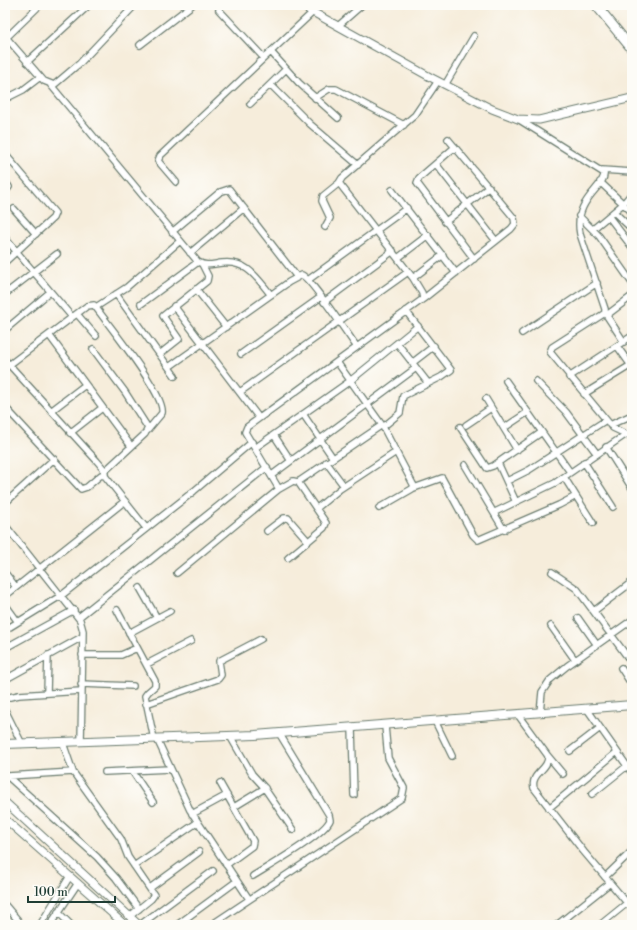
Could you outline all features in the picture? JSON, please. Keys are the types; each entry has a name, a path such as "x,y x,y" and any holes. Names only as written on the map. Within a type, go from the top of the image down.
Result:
{"main road":[{"path":"596,5 632,49"},
{"path":"5,744 63,743 279,733 385,726 632,705"}],"street":[{"path":"40,5 6,37 40,77 50,84 172,232 200,263 208,279 163,316 179,339 160,354"},
{"path":"27,62 90,5"},
{"path":"50,84 57,84 80,63 135,5"},
{"path":"140,45 192,5"},
{"path":"300,5 445,85 492,109 518,119 602,170 632,172"},
{"path":"338,26 362,5"},
{"path":"219,10 264,58"},
{"path":"176,182 160,164 158,158 313,12"},
{"path":"445,85 474,36"},
{"path":"270,52 315,98 338,118"},
{"path":"250,104 286,69"},
{"path":"5,99 23,90 40,77"},
{"path":"325,227 330,218 322,201 322,196 339,183 342,178 415,115 438,81"},
{"path":"271,85 310,124 358,165"},
{"path":"315,98 329,89 336,89 404,125"},
{"path":"518,119 539,120 632,98"},
{"path":"280,489 245,429 406,311 513,227 515,220 448,139"},
{"path":"455,147 419,178 417,183 474,259"},
{"path":"5,154 55,213 36,234 5,262"},
{"path":"436,164 496,241"},
{"path":"602,170 604,176 585,200 579,216 580,234 606,314 624,342"},
{"path":"5,181 9,187 5,192"},
{"path":"600,182 632,212"},
{"path":"339,183 398,258 422,293 423,298"},
{"path":"445,222 489,187"},
{"path":"172,232 226,188 230,190 297,277"},
{"path":"392,190 456,273"},
{"path":"593,229 609,217 632,194"},
{"path":"190,253 244,208"},
{"path":"308,280 407,208"},
{"path":"14,209 36,234"},
{"path":"614,212 632,229"},
{"path":"579,216 593,229 632,283"},
{"path":"609,217 632,248"},
{"path":"398,258 428,235"},
{"path":"5,238 50,292 96,336"},
{"path":"96,307 116,294 180,241"},
{"path":"241,354 392,251"},
{"path":"5,294 57,254"},
{"path":"412,278 443,255"},
{"path":"141,304 200,263 208,265 227,262 248,268 271,295"},
{"path":"240,392 408,272"},
{"path":"169,367 302,275 308,280 357,347"},
{"path":"522,333 597,283"},
{"path":"196,289 226,327"},
{"path":"5,330 50,292"},
{"path":"116,294 175,376"},
{"path":"631,299 552,347 550,352 610,425 625,435 632,437"},
{"path":"5,407 81,489 105,473 147,431 162,413 161,400 94,304 89,304 49,335 7,363 105,473 146,528"},
{"path":"174,306 258,418"},
{"path":"177,573 280,489 293,481 298,482 400,413 402,398 451,370 406,311"},
{"path":"5,630 62,595 253,445 274,435 350,381 418,326"},
{"path":"49,335 131,446"},
{"path":"569,377 632,336"},
{"path":"397,343 428,383"},
{"path":"412,363 434,346"},
{"path":"584,394 631,366 617,346"},
{"path":"93,349 146,423 147,431"},
{"path":"337,362 382,426 411,479 414,488"},
{"path":"272,475 367,406 416,368"},
{"path":"506,381 570,472"},
{"path":"536,381 560,405 597,454"},
{"path":"51,411 85,385"},
{"path":"486,399 517,450"},
{"path":"70,433 102,408"},
{"path":"466,425 491,408"},
{"path":"504,428 528,412"},
{"path":"303,414 333,458"},
{"path":"610,425 632,415"},
{"path":"507,481 534,467 582,434 606,420"},
{"path":"460,426 485,466 490,468 542,432"},
{"path":"274,435 291,462"},
{"path":"495,512 548,487 625,435"},
{"path":"606,447 632,488"},
{"path":"317,508 344,486 396,452"},
{"path":"5,503 54,459"},
{"path":"326,462 344,486"},
{"path":"584,462 613,507"},
{"path":"498,463 516,502"},
{"path":"465,465 495,512 504,530"},
{"path":"79,617 267,467"},
{"path":"564,477 593,523"},
{"path":"378,508 414,488 442,478 476,538 481,540 576,496"},
{"path":"288,558 326,526 326,522 298,482"},
{"path":"5,596 125,501"},
{"path":"267,531 286,517 290,519 308,542"},
{"path":"5,525 74,610 82,625 81,742"},
{"path":"552,572 577,589 631,660"},
{"path":"5,574 16,587"},
{"path":"594,611 632,582"},
{"path":"140,588 157,618"},
{"path":"5,604 18,622"},
{"path":"5,648 74,610"},
{"path":"117,610 156,684 146,694 146,704 156,739 192,814 249,899"},
{"path":"129,633 170,611"},
{"path":"578,618 597,645"},
{"path":"540,713 540,699 546,686 556,674 632,620"},
{"path":"551,626 575,660"},
{"path":"6,679 82,637"},
{"path":"146,704 218,679 221,672 219,661 261,639"},
{"path":"146,664 191,641"},
{"path":"82,655 121,655 137,648"},
{"path":"47,693 48,655"},
{"path":"621,668 632,685"},
{"path":"81,684 133,686"},
{"path":"5,698 20,694 81,691"},
{"path":"586,709 632,773"},
{"path":"5,710 22,744"},
{"path":"518,715 563,774"},
{"path":"435,721 452,756"},
{"path":"212,925 402,798 404,788 388,758 385,726"},
{"path":"352,728 354,795"},
{"path":"570,751 600,728"},
{"path":"253,876 310,840 326,827 330,820 329,815 279,733"},
{"path":"230,736 252,774 265,788 293,830"},
{"path":"63,743 73,772 121,839 128,857 150,888 154,897 130,916"},
{"path":"549,808 617,752"},
{"path":"548,756 547,762 535,776 533,783 539,795 610,883 630,904 600,925"},
{"path":"592,794 627,766"},
{"path":"105,772 170,769"},
{"path":"132,771 154,802"},
{"path":"6,775 73,772"},
{"path":"6,775 97,857 116,878 139,909"},
{"path":"220,782 251,837 253,844 226,865"},
{"path":"234,807 265,788"},
{"path":"192,814 227,795"},
{"path":"5,802 140,925 213,872"},
{"path":"5,819 125,925"},
{"path":"134,866 198,822"},
{"path":"605,877 632,851"},
{"path":"150,888 199,852"},
{"path":"40,925 70,876"},
{"path":"177,925 236,881"},
{"path":"50,925 78,883"},
{"path":"558,925 610,883"},
{"path":"5,904 22,925"},
{"path":"58,912 71,925"}]}
